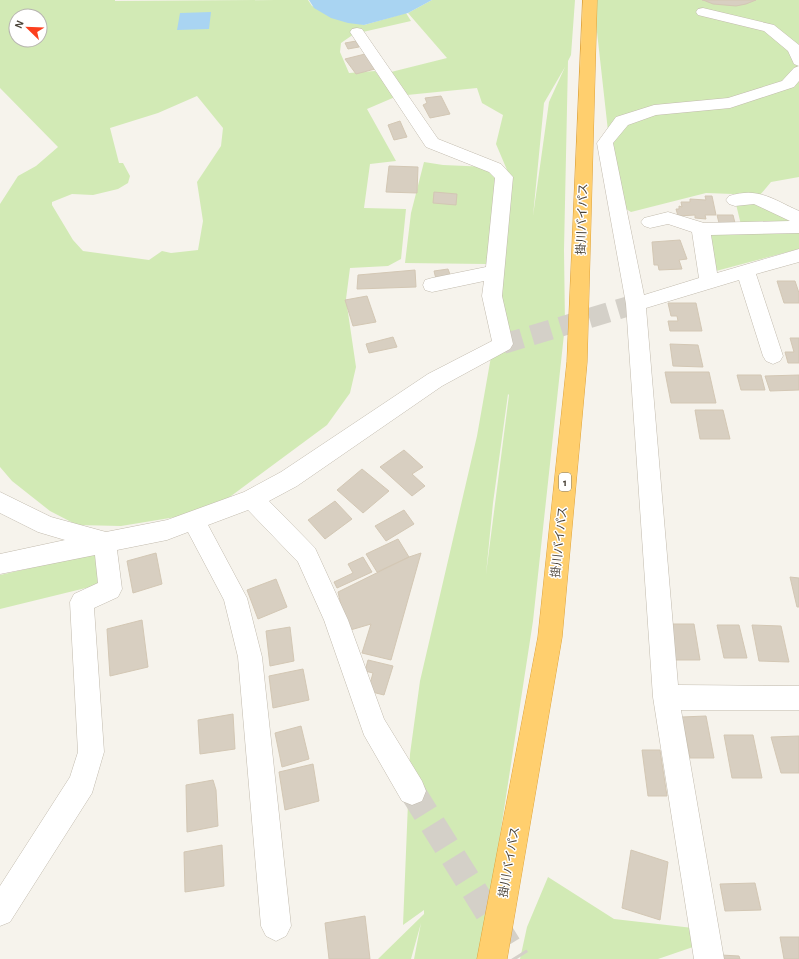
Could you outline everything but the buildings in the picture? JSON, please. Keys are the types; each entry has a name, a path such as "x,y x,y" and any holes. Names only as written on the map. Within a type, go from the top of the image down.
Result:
{"highway":[{"name":"掛川バイパス","path":"492,959 550,637 577,362 590,0"}],"street":[{"path":"703,12 769,28 795,49 799,61"},
{"path":"0,564 167,530 252,499 289,479 435,380 503,344 492,296 504,177 495,168 432,143 357,32"},
{"path":"709,959 666,697 636,304 604,143 622,121 654,110 730,103 788,84 799,71"},
{"path":"734,200 756,198 799,218"},
{"path":"650,222 668,218 704,229 799,227"},
{"path":"704,229 701,232 710,282"},
{"path":"636,304 799,255"},
{"path":"746,271 773,356"},
{"path":"432,285 494,272"},
{"path":"252,499 307,555 336,620 373,726 412,791"},
{"path":"0,502 46,525 105,542"},
{"path":"194,520 235,598 250,656 276,926"},
{"path":"0,912 82,783 91,752 82,602 110,589 105,542"},
{"path":"666,697 799,698"}],"green space":[{"path":"0,0 308,0 312,6 364,25 406,13 411,21 354,34 341,43 340,52 349,73 375,71 395,97 367,109 396,161 370,164 364,208 406,209 401,259 388,266 350,268 346,299 356,367 350,393 327,425 227,499 188,515 121,526 77,525 50,511 12,481 0,467 0,204 18,176 36,166 58,147 0,88","holes":["197,96 223,128 221,146 197,182 203,221 198,250 171,253 162,251 149,260 83,251 73,240 52,205 52,202 72,194 93,195 118,189 128,183 130,176 123,163 119,163 110,128 158,113"]},
{"path":"432,0 575,0 571,55 568,61 564,250 565,325 533,621 481,959 414,959 421,923 411,959 378,959 424,914 424,910 403,925 410,754 420,681 477,436 492,351 515,343 516,338 505,341 498,297 510,177 496,144 503,115 482,103 477,88 407,95 391,72 447,58 408,13","holes":["565,67 549,102 533,216 544,103","508,394 509,395 486,574 493,503"]},
{"path":"597,0 799,0 799,177 771,182 760,195 706,193 631,212 626,209 610,149 596,23"},
{"path":"424,162 443,165 489,167 499,183 486,264 405,263 411,213"},
{"path":"756,198 799,221 799,249 716,271 707,227 742,229 735,200"},
{"path":"96,553 98,585 0,609 0,575"},
{"path":"548,877 614,919 693,928 693,947 658,959 520,959 527,927"}],"water":[{"path":"309,0 432,0 408,13 364,25 348,23 331,18 314,8"},
{"path":"211,12 209,29 177,30 180,13"}],"tunnel":[{"path":"503,344 636,304"},
{"path":"412,791 517,959"}]}
